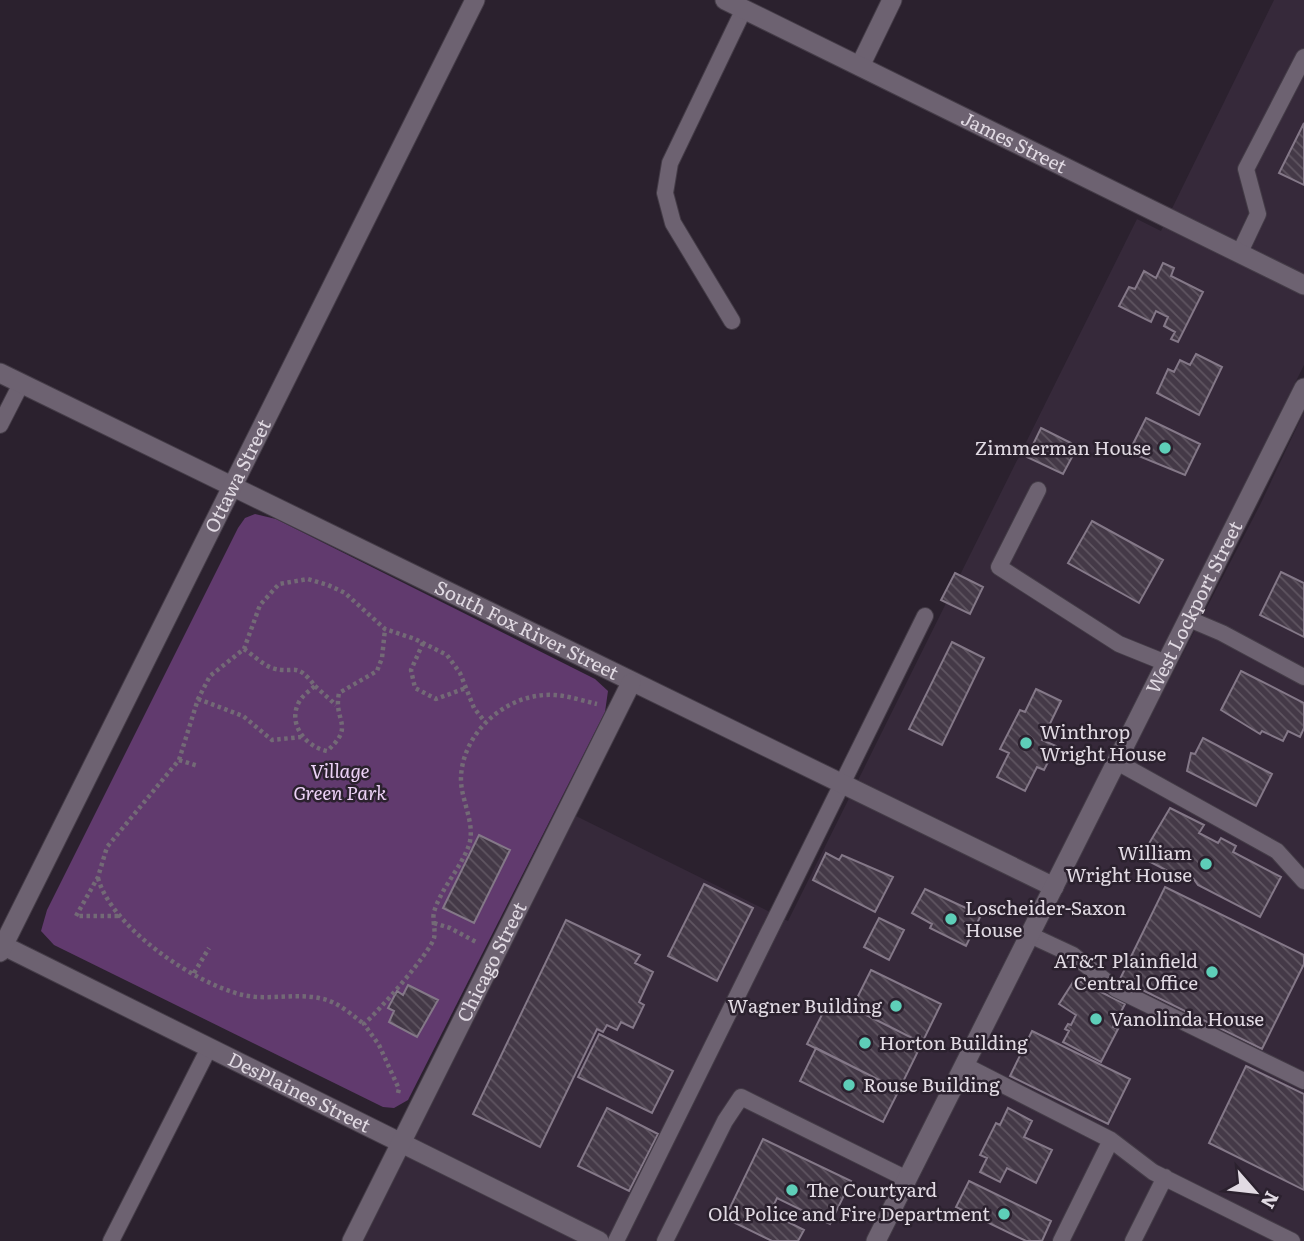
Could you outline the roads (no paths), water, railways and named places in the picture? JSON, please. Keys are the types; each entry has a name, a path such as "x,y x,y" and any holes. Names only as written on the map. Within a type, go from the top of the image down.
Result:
{"street":[{"name":"Ottawa Street","path":"1,947 475,0"},
{"name":"James Street","path":"725,0 1304,285"},
{"path":"860,66 892,0"},
{"name":"South Fox River Street","path":"0,373 1054,887"},
{"name":"West Lockport Street","path":"876,1241 1304,388"},
{"name":"Chicago Street","path":"352,1241 631,683"},
{"name":"DesPlaines Street","path":"1,947 599,1241"}],"lane":[{"path":"732,321 673,223 665,192 670,163 744,9"},
{"path":"1240,252 1258,214 1246,169 1304,57"},
{"path":"0,425 21,384"},
{"path":"1038,490 999,567 1119,644 1166,663"},
{"path":"616,1241 925,616"},
{"path":"1189,619 1222,633 1304,677"},
{"path":"1117,762 1277,851 1304,880"},
{"path":"1030,935 1073,955 1116,989 1304,1081"},
{"path":"111,1241 209,1048"},
{"path":"964,1065 1111,1140 1165,1177 1292,1241"},
{"path":"665,1241 725,1121 741,1097 906,1179"},
{"path":"1061,1241 1111,1140"},
{"path":"1133,1241 1165,1177"}],"place":[{"name":"Zimmerman House","path":"1165,448"},
{"name":"Winthrop Wright House","path":"1026,743"},
{"name":"William Wright House","path":"1206,864"},
{"name":"Loscheider-Saxon House","path":"951,919"},
{"name":"AT&T Plainfield Central Office","path":"1212,972"},
{"name":"Wagner Building","path":"896,1006"},
{"name":"Vanolinda House","path":"1096,1019"},
{"name":"Horton Building","path":"865,1043"},
{"name":"Rouse Building","path":"849,1085"},
{"name":"The Courtyard","path":"792,1190"},
{"name":"Old Police and Fire Department","path":"1004,1214"}],"park label":[{"name":"Village Green Park","path":"340,782"}]}
